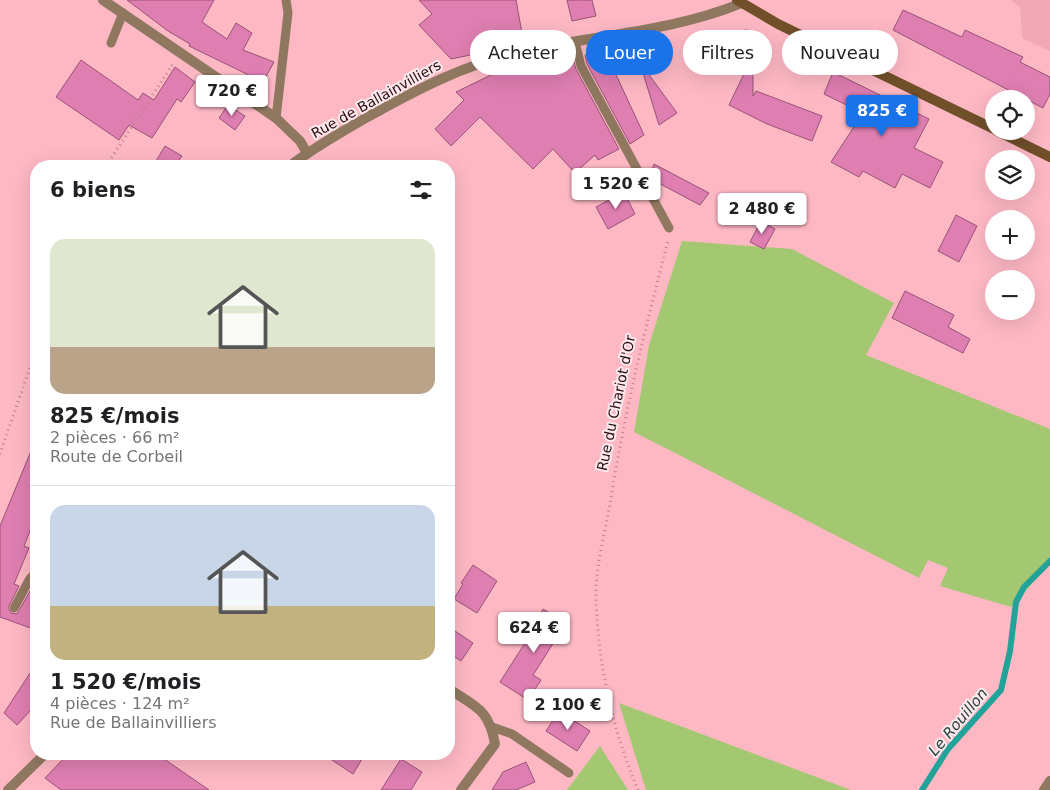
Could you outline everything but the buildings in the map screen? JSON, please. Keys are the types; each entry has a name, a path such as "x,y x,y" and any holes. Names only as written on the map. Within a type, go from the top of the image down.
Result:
{"main road":[{"path":"740,2 778,24 985,125"},
{"path":"1016,140 1050,157"}],"street":[{"path":"103,0 276,118 300,141 307,153"},
{"name":"Rue de Ballainvilliers","path":"576,42 701,18 740,2"},
{"name":"Rue de Ballainvilliers","path":"298,160 416,90 470,67"},
{"path":"455,693 485,713 492,727 495,744 461,790"},
{"path":"10,790 39,760"},
{"path":"1044,790 1050,781"}],"lane":[{"path":"276,118 288,13 286,0"},
{"path":"111,43 123,14"},
{"path":"576,45 582,66 669,228"},
{"path":"14,608 30,579"},
{"path":"492,727 512,734 569,773"}],"path":[{"path":"110,160 181,53"},
{"name":"Rue du Chariot d'Or","path":"638,790 612,712 600,652 596,593 620,439 669,228"},
{"path":"0,454 30,367"}],"shaded area":[{"path":"1011,0 1050,0 1050,51 1022,38 1020,7"}],"green space":[{"path":"682,241 792,249 894,303 866,355 1050,429 1050,564 1011,607 940,586 948,568 928,560 919,578 634,432 649,345"},
{"path":"619,703 851,790 646,790"},
{"path":"600,746 628,790 567,790"}],"waterway":[{"name":"Le Rouillon","path":"922,790 948,749 1001,690 1010,651 1016,602 1024,587 1050,561"}]}
